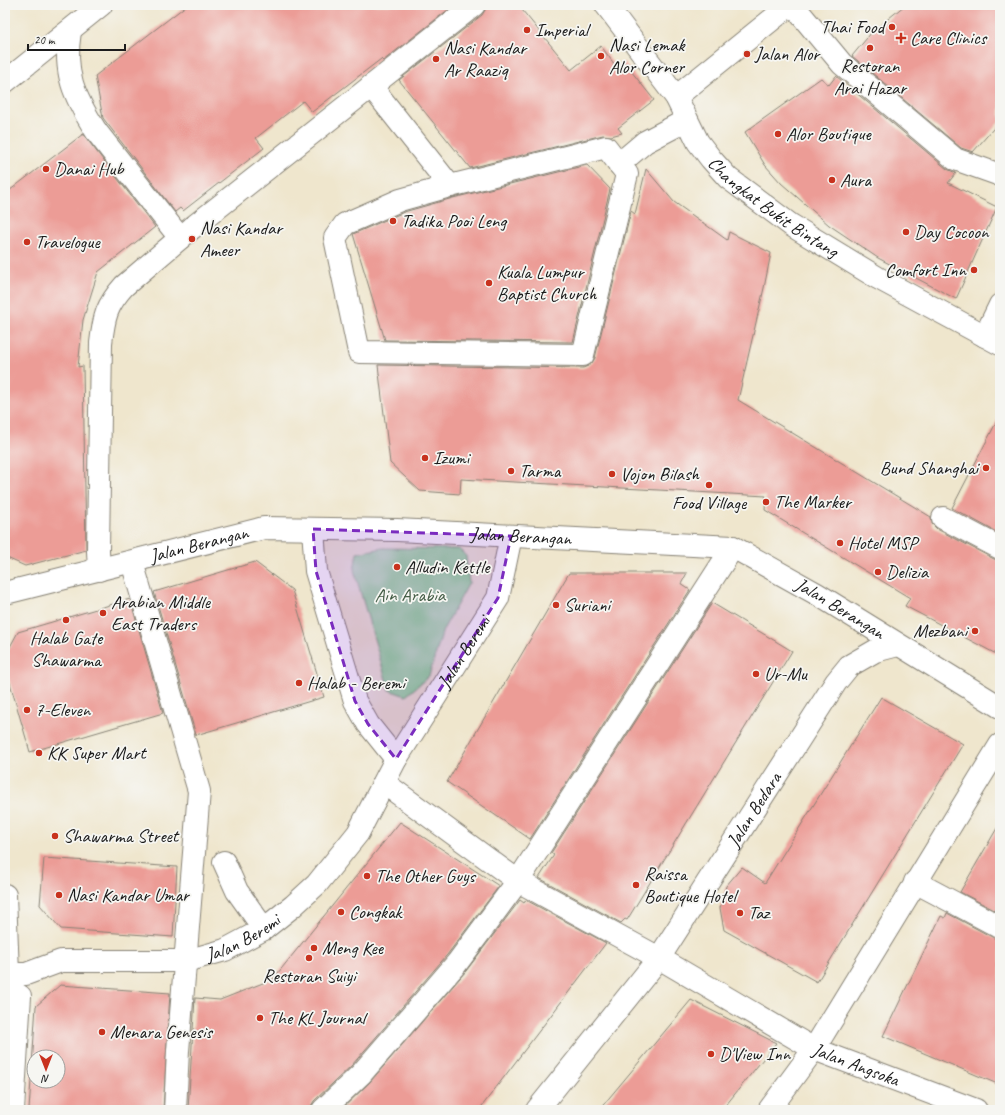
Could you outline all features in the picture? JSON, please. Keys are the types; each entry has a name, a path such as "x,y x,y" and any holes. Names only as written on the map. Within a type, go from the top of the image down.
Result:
{"street":[{"path":"5,82 101,5"},
{"path":"99,570 101,343 104,321 108,307 124,286 180,238 474,5"},
{"name":"Changkat Bukit Bintang","path":"606,5 676,97 703,148 728,178 791,225 878,278 992,340"},
{"path":"676,97 790,5"},
{"path":"793,5 842,64 955,159 1000,175"},
{"path":"70,31 67,49 71,84 86,116 96,131 180,238"},
{"path":"371,86 427,147 450,186"},
{"path":"619,164 645,142 687,120"},
{"path":"606,147 627,174 602,260 583,355 359,352 335,238 345,224 450,186 606,147"},
{"path":"992,340 1000,305"},
{"path":"943,518 1000,548"},
{"name":"Jalan Berangan","path":"5,594 264,528 397,530 733,546 817,594 1000,707"},
{"path":"313,529 316,571 355,701 368,724 396,759"},
{"name":"Jalan Beremi","path":"7,981 61,961 186,961 225,950 264,929 317,884 358,833 396,759 498,598 511,536"},
{"path":"323,1110 361,1074 458,963 518,881 733,546"},
{"path":"132,562 199,791 178,1051 175,1110"},
{"name":"Jalan Bedara","path":"537,1110 659,958 836,682 848,666 874,650 898,645"},
{"path":"769,1110 814,1049 915,882 1000,746"},
{"name":"Jalan Angsoka","path":"384,782 518,881 659,958 814,1049 976,1110"},
{"path":"224,862 237,891 264,929"},
{"path":"915,882 1000,927"},
{"path":"5,895 7,981 5,1052"},
{"path":"7,981 20,996 13,1110"}],"highlighted area":[{"path":"313,529 511,536 498,598 396,759 368,724 355,701 316,571"}],"green space":[{"name":"Ain Arabia","path":"383,548 459,549 466,556 469,583 443,630 429,676 406,696 389,690 354,570 357,553"}],"building":[{"path":"187,5 454,5 383,61 381,59 312,112 303,101 256,138 264,148 183,211 180,208 175,212 103,118 95,76"},
{"path":"486,5 518,5 571,70 601,46 617,68 624,62 654,100 618,128 622,133 611,136 603,135 470,168 399,80 482,15"},
{"path":"905,5 1000,5 1000,121 973,152 961,148 852,56 872,32"},
{"path":"836,76 947,169 956,173 948,183 997,207 956,299 878,258 829,225 781,183 765,165 745,132 821,78 829,85"},
{"path":"83,134 155,227 98,272 83,320 78,367 83,366 86,550 25,566 7,558 5,550 5,194"},
{"name":"Kuala Lumpur Baptist Church","path":"587,165 610,189 573,342 385,340 353,234 404,212 453,198"},
{"path":"646,169 674,202 727,240 729,232 771,253 738,400 931,517 932,524 937,529 994,559 1000,560 1000,656 905,606 910,598 765,510 766,496 461,479 460,494 420,491 390,463 378,365 583,368 592,363 595,358 631,211 635,214"},
{"name":"Bund Shanghai","path":"1000,415 1000,534 952,508"},
{"path":"255,562 292,590 324,697 196,735 154,592"},
{"path":"569,573 687,573 681,584 690,590 530,839 447,782"},
{"path":"130,599 163,713 30,752 5,666 5,656 18,632"},
{"path":"712,603 792,651 627,920 625,919 621,923 539,878 554,855 551,853"},
{"path":"881,697 963,744 817,982 724,930 720,908 726,886 742,867 765,883"},
{"path":"400,822 499,886 447,955 352,1065 314,1101 311,1106 311,1110 188,1110 195,998 220,1000 273,979"},
{"path":"1000,823 1000,913 960,892"},
{"path":"44,858 177,867 173,937 61,929 40,905"},
{"path":"520,900 524,903 526,900 606,943 479,1110 341,1110 370,1082 466,971"},
{"path":"947,913 994,938 1000,939 1000,1085 883,1036 941,916 945,918"},
{"name":"Menara Genesis","path":"60,985 170,993 163,1110 29,1110 30,1089 66,1089 66,1049 33,1049 36,1006"},
{"path":"691,1000 776,1043 722,1110 599,1110"}],"place":[{"name":"Thai Food","path":"892,27"},
{"name":"Imperial","path":"527,30"},
{"name":"Care Clinics","path":"901,38"},
{"name":"Restoran Arai Hazar","path":"870,48"},
{"name":"Jalan Alor","path":"747,54"},
{"name":"Nasi Lemak Alor Corner","path":"601,56"},
{"name":"Nasi Kandar Ar Raaziq","path":"436,59"},
{"name":"Alor Boutique","path":"778,134"},
{"name":"Danai Hub","path":"46,169"},
{"name":"Aura","path":"832,180"},
{"name":"Tadika Pooi Leng","path":"393,221"},
{"name":"Day Cocoon","path":"906,232"},
{"name":"Nasi Kandar Ameer","path":"192,239"},
{"name":"Travelogue","path":"27,242"},
{"name":"Comfort Inn","path":"974,270"},
{"name":"Kuala Lumpur Baptist Church","path":"489,283"},
{"name":"Izumi","path":"425,458"},
{"name":"Bund Shanghai","path":"986,468"},
{"name":"Tarma","path":"511,471"},
{"name":"Vojon Bilash","path":"612,474"},
{"name":"Food Village","path":"709,485"},
{"name":"The Marker","path":"766,502"},
{"name":"Hotel MSP","path":"840,543"},
{"name":"Alludin Kettle","path":"397,567"},
{"name":"Delizia","path":"878,572"},
{"name":"Suriani","path":"556,605"},
{"name":"Arabian Middle East Traders","path":"103,613"},
{"name":"Halab Gate Shawarma","path":"66,620"},
{"name":"Mezbani","path":"975,631"},
{"name":"Ur-Mu","path":"756,674"},
{"name":"Halab - Beremi","path":"299,683"},
{"name":"7-Eleven","path":"27,710"},
{"name":"KK Super Mart","path":"39,753"},
{"name":"Shawarma Street","path":"55,836"},
{"name":"The Other Guys","path":"367,876"},
{"name":"Raissa Boutique Hotel","path":"636,885"},
{"name":"Nasi Kandar Umar","path":"59,895"},
{"name":"Congkak","path":"341,912"},
{"name":"Taz","path":"740,913"},
{"name":"Meng Kee","path":"314,948"},
{"name":"Restoran Suiyi","path":"309,958"},
{"name":"The KL Journal","path":"260,1018"},
{"name":"Menara Genesis","path":"102,1032"},
{"name":"D'View Inn","path":"711,1054"}]}
